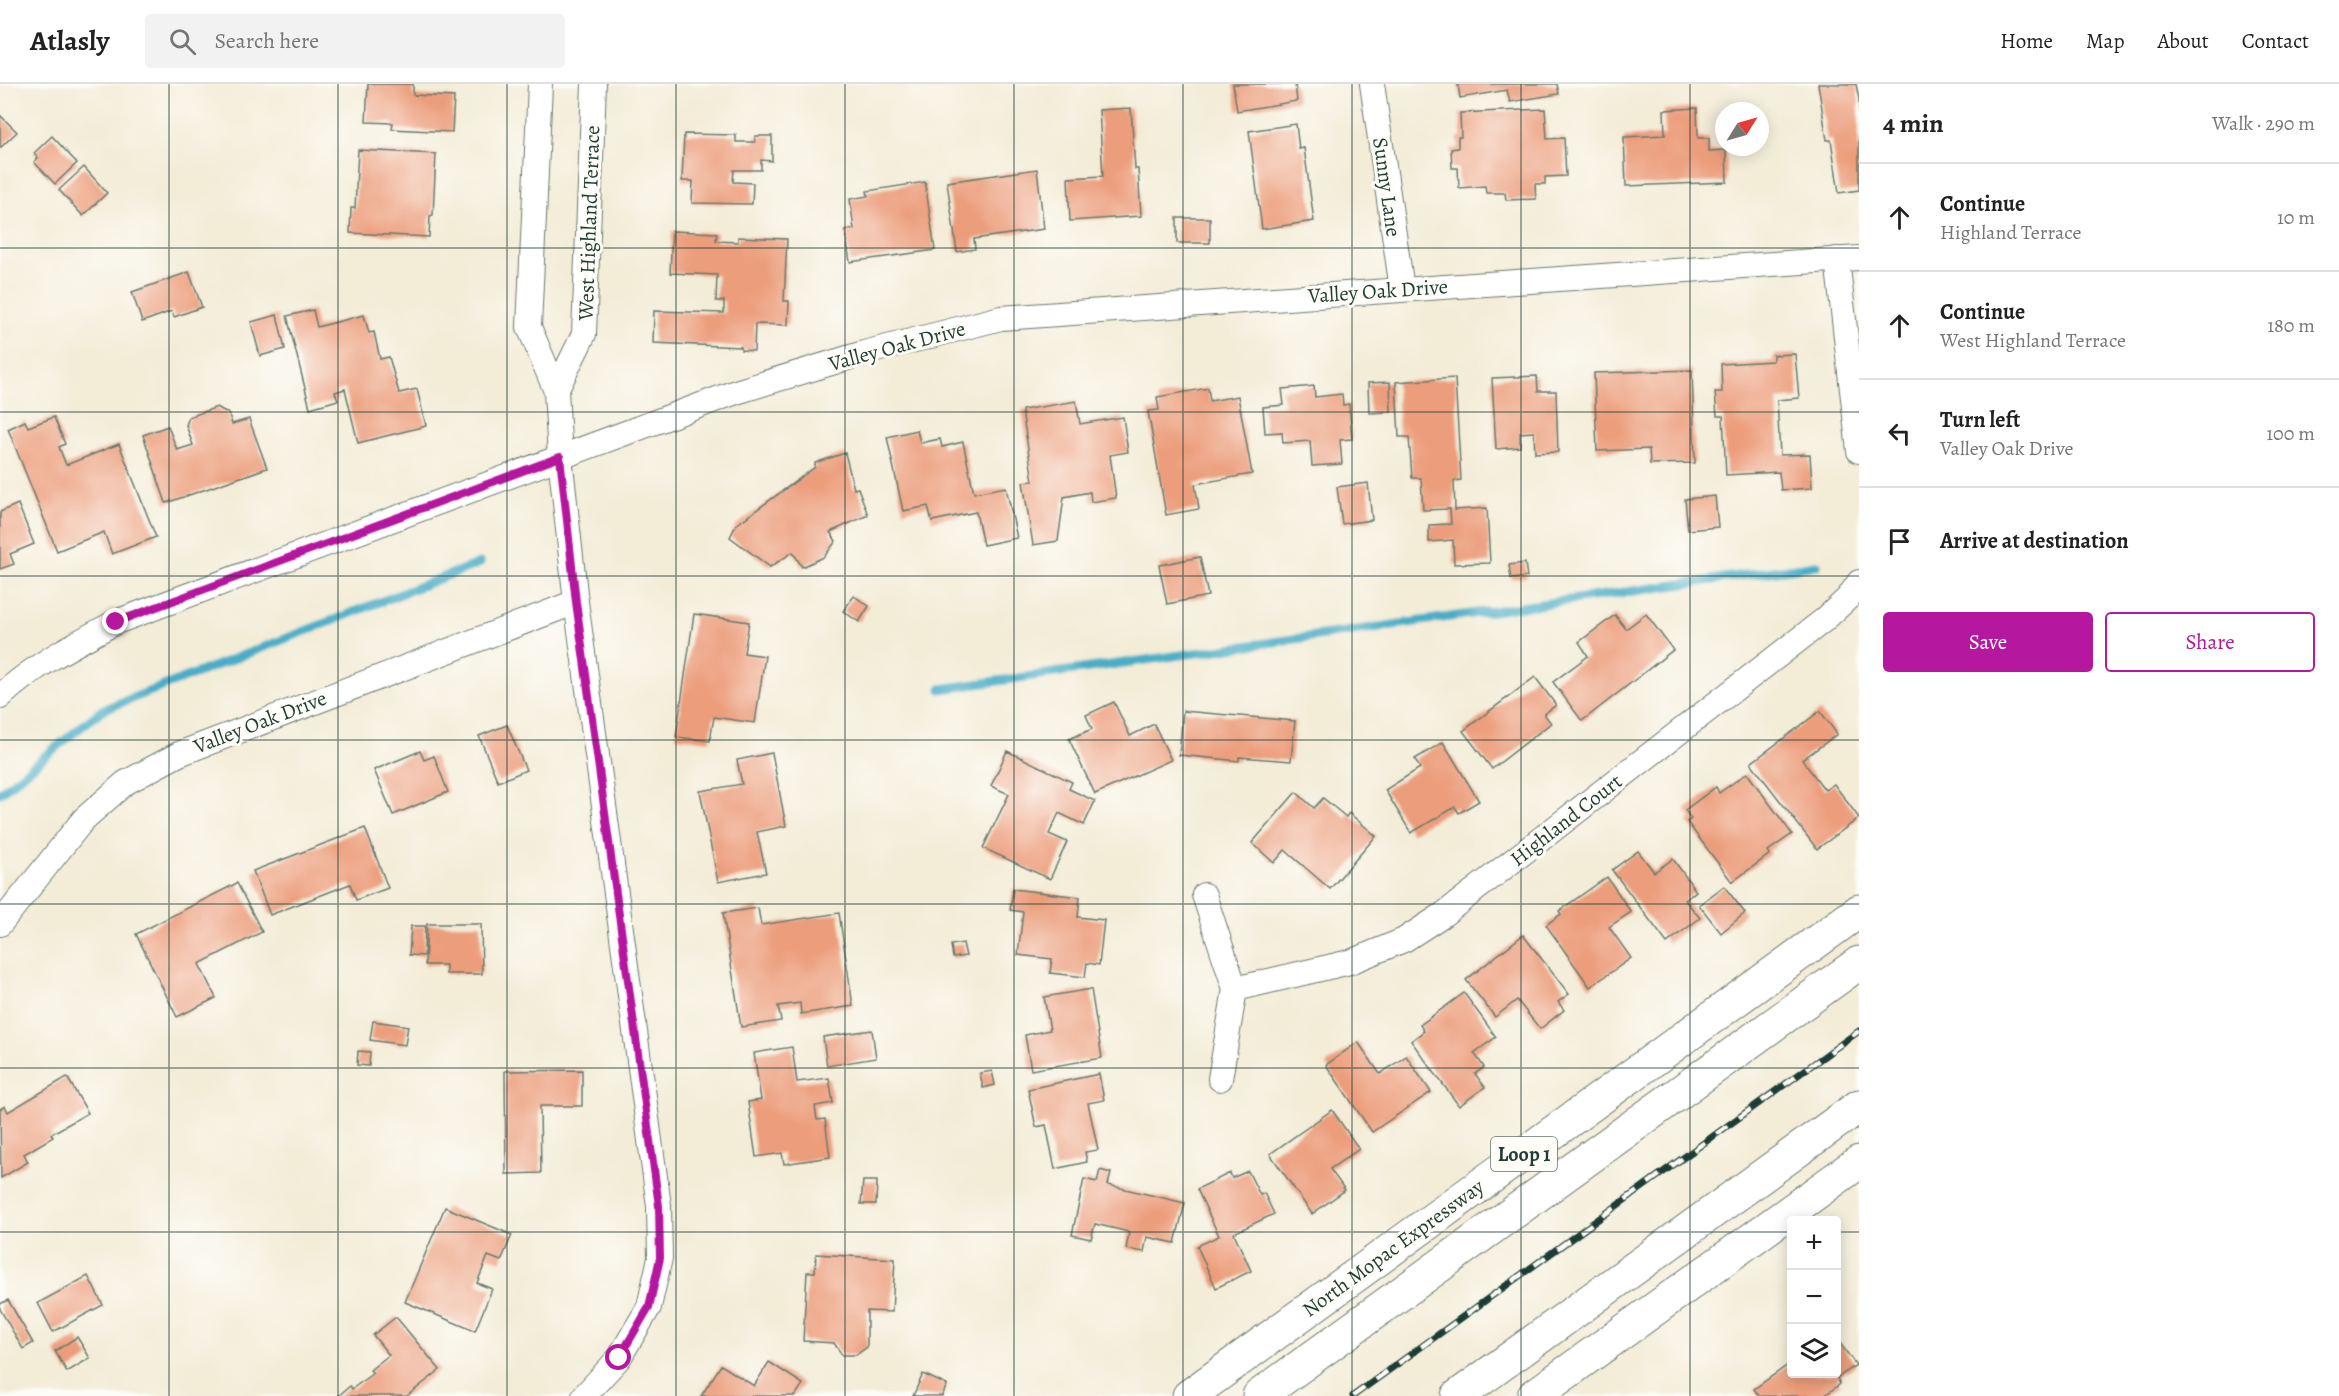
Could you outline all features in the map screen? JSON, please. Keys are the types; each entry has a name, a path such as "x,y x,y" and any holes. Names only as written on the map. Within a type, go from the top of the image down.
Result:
{"highway":[{"name":"North Mopac Expressway","path":"1189,1396 1859,911"},
{"path":"1259,1396 1859,963"},
{"path":"1458,1396 1859,1106"},
{"path":"1534,1396 1859,1162"}],"street":[{"name":"West Highland Terrace","path":"540,84 529,327 556,391 560,457 576,602 659,1206 660,1258 649,1307 619,1358 584,1396"},
{"name":"West Highland Terrace","path":"556,391 584,334 594,84"},
{"name":"Sunny Lane","path":"1372,84 1402,289"},
{"name":"Valley Oak Drive","path":"0,697 21,677 68,647 116,622 736,392 864,353 1000,318 1848,259"},
{"path":"1848,259 1859,451"},
{"name":"Highland Court","path":"1235,988 1350,962 1404,940 1444,914 1824,620 1848,598 1859,582"},
{"name":"Valley Oak Drive","path":"0,924 84,819 125,783 179,754 576,602"},
{"path":"1204,895 1235,988 1220,1079"}],"building":[{"path":"368,84 413,84 413,95 454,97 452,132 392,129 393,123 366,122"},
{"path":"1233,84 1295,84 1297,101 1237,111"},
{"path":"1458,84 1557,84 1559,94 1510,102 1507,90 1460,98"},
{"path":"1818,84 1856,84 1859,100 1859,190 1839,193 1831,140 1827,140"},
{"path":"1131,108 1141,216 1070,221 1068,178 1103,176 1099,110"},
{"path":"1697,108 1698,138 1709,138 1709,151 1715,151 1715,156 1726,156 1727,182 1626,186 1624,137 1665,135 1664,110"},
{"path":"1545,109 1547,139 1564,138 1566,176 1545,177 1545,184 1535,184 1536,199 1506,200 1505,193 1486,193 1485,186 1459,188 1458,168 1452,168 1451,149 1458,148 1458,137 1461,137 1460,113"},
{"path":"0,115 17,132 0,148"},
{"path":"1296,124 1299,149 1304,148 1314,221 1262,229 1249,131"},
{"path":"684,134 736,135 736,142 755,142 755,136 772,136 772,161 761,160 761,170 734,170 733,182 753,183 752,204 692,203 693,181 682,181"},
{"path":"52,136 77,163 55,184 34,162 38,158 34,153"},
{"path":"358,150 436,154 433,215 430,216 429,237 350,233 351,208 355,208"},
{"path":"84,167 107,193 83,216 59,190"},
{"path":"1037,169 1044,229 974,239 975,249 957,252 947,182"},
{"path":"925,182 935,250 850,262 845,230 854,229 850,199 868,196 867,191"},
{"path":"1177,218 1210,218 1210,243 1177,243"},
{"path":"672,231 717,233 716,241 738,242 738,237 787,239 784,301 789,301 788,325 755,324 754,351 741,350 741,347 653,343 654,311 724,313 724,301 716,301 717,275 670,273"},
{"path":"189,272 202,307 174,317 172,311 142,322 132,292"},
{"path":"313,310 317,327 364,315 369,333 374,332 380,359 389,357 399,393 417,389 426,426 358,443 345,389 335,392 338,400 310,408 287,316"},
{"path":"277,315 285,349 260,356 251,322"},
{"path":"1795,354 1799,398 1777,400 1780,455 1810,454 1812,488 1781,490 1779,472 1726,475 1723,416 1717,416 1715,392 1722,392 1721,364 1773,361 1773,355"},
{"path":"1692,370 1695,463 1650,464 1649,449 1597,451 1594,373"},
{"path":"1537,376 1538,391 1556,391 1558,452 1535,453 1534,432 1520,433 1520,447 1496,449 1492,378"},
{"path":"1455,378 1461,480 1454,481 1455,510 1487,508 1490,563 1454,564 1453,540 1429,542 1429,525 1451,524 1450,509 1423,510 1421,478 1412,478 1409,437 1399,437 1396,382"},
{"path":"1390,382 1391,412 1369,413 1368,383"},
{"path":"1314,386 1315,397 1342,394 1343,405 1349,404 1352,439 1340,440 1342,464 1312,466 1310,441 1283,443 1282,432 1265,433 1263,407 1284,405 1282,389"},
{"path":"1208,388 1210,401 1238,396 1252,474 1195,484 1199,509 1166,515 1148,411 1159,410 1157,397"},
{"path":"1076,401 1080,424 1123,417 1128,452 1110,455 1116,498 1091,502 1090,492 1064,497 1058,541 1033,545 1023,482 1033,481 1022,410"},
{"path":"217,407 229,414 232,424 249,419 267,468 166,503 143,435 168,426 177,450 193,445 186,425 189,417"},
{"path":"54,417 65,444 59,447 66,465 119,444 156,537 112,554 104,532 57,551 8,429 25,421 28,427"},
{"path":"917,430 920,443 940,439 942,447 963,442 974,493 1006,487 1017,538 983,545 976,512 932,521 928,506 903,511 887,437"},
{"path":"845,453 854,489 858,488 868,515 830,532 836,541 824,557 802,567 793,552 770,567 730,537 736,525 815,467 815,463"},
{"path":"1368,483 1372,520 1342,524 1337,487"},
{"path":"1715,496 1718,527 1688,530 1685,499"},
{"path":"18,504 34,544 10,554 14,564 0,569 0,512"},
{"path":"1200,557 1208,596 1167,604 1159,565"},
{"path":"1525,563 1527,577 1511,579 1509,565"},
{"path":"854,596 869,606 859,622 843,611"},
{"path":"694,614 749,622 744,653 765,656 755,723 714,717 710,741 676,737"},
{"path":"1646,614 1673,650 1582,721 1553,682 1588,656 1579,642 1615,615 1626,629"},
{"path":"1535,677 1556,705 1544,714 1551,723 1492,769 1463,731"},
{"path":"1114,702 1130,736 1154,724 1171,760 1095,794 1069,739 1092,729 1086,715"},
{"path":"1183,711 1295,721 1291,761 1239,757 1239,761 1179,755"},
{"path":"1820,711 1837,734 1802,760 1825,790 1834,784 1859,818 1817,849 1751,763"},
{"path":"507,725 526,770 498,782 479,736"},
{"path":"1443,742 1479,801 1459,813 1455,807 1411,833 1385,790 1420,768 1415,759"},
{"path":"420,751 424,760 434,756 448,792 393,815 374,770"},
{"path":"1007,751 1072,782 1069,789 1095,801 1084,825 1059,813 1049,834 1067,842 1050,879 983,848 1009,794 991,786"},
{"path":"772,753 786,826 757,832 766,873 718,882 700,791 742,784 737,760"},
{"path":"1747,773 1792,834 1768,851 1770,854 1732,882 1687,822 1691,819 1685,810 1716,787 1719,793"},
{"path":"1296,792 1314,808 1323,798 1346,817 1349,813 1376,836 1330,889 1285,850 1274,863 1252,843"},
{"path":"365,828 388,888 356,900 350,884 270,915 253,871"},
{"path":"1638,851 1654,872 1673,859 1696,891 1685,900 1700,918 1667,943 1612,870"},
{"path":"1607,877 1631,912 1609,927 1631,958 1590,987 1546,925 1561,914 1559,911"},
{"path":"237,883 262,932 199,964 216,998 177,1017 136,934"},
{"path":"1724,886 1745,913 1721,933 1699,905"},
{"path":"1013,889 1080,897 1078,917 1104,920 1099,965 1087,963 1085,977 1050,973 1052,959 1018,955 1023,912 1010,910"},
{"path":"758,908 761,925 839,913 853,1006 801,1014 800,1003 778,1006 781,1021 741,1027 723,913"},
{"path":"427,924 481,924 482,974 446,974 446,965 425,965"},
{"path":"411,926 425,926 424,956 409,955"},
{"path":"1523,935 1569,994 1558,1002 1564,1010 1540,1029 1517,1000 1495,1017 1466,980"},
{"path":"963,943 966,956 953,958 951,945"},
{"path":"1091,989 1102,1058 1031,1070 1025,1035 1050,1030 1044,997"},
{"path":"1464,993 1496,1037 1474,1053 1484,1067 1475,1074 1485,1087 1459,1106 1411,1041 1424,1031 1420,1025"},
{"path":"373,1021 408,1026 405,1045 370,1040"},
{"path":"872,1030 876,1058 827,1066 823,1037"},
{"path":"1358,1042 1380,1074 1406,1056 1431,1092 1372,1132 1326,1065"},
{"path":"792,1047 797,1082 829,1078 833,1103 815,1106 817,1120 825,1119 830,1157 784,1164 782,1153 756,1157 748,1102 761,1100 754,1053"},
{"path":"358,1051 370,1052 369,1066 357,1065"},
{"path":"582,1070 582,1106 540,1106 541,1173 506,1174 505,1071"},
{"path":"992,1071 995,1085 983,1088 980,1073"},
{"path":"1099,1074 1104,1100 1088,1103 1098,1150 1085,1152 1087,1162 1055,1169 1046,1125 1036,1127 1028,1089"},
{"path":"67,1077 88,1113 51,1134 53,1137 24,1154 28,1162 1,1178 0,1109 5,1106 8,1112"},
{"path":"1332,1110 1359,1149 1330,1169 1345,1190 1312,1214 1270,1154"},
{"path":"1100,1170 1111,1173 1108,1185 1185,1203 1175,1243 1147,1237 1144,1252 1126,1249 1129,1232 1095,1224 1091,1239 1072,1235 1084,1179 1097,1182"},
{"path":"1248,1171 1260,1195 1264,1193 1274,1214 1234,1233 1251,1271 1216,1288 1197,1246 1219,1236 1197,1189 1230,1173 1232,1178"},
{"path":"863,1181 877,1181 876,1204 861,1204"},
{"path":"445,1207 512,1235 501,1261 488,1256 477,1283 492,1289 475,1331 405,1302"},
{"path":"816,1254 895,1259 892,1312 867,1311 867,1347 856,1355 842,1355 834,1343 803,1341 807,1272 815,1272"},
{"path":"88,1276 103,1305 53,1332 38,1303"},
{"path":"8,1300 33,1343 23,1349 0,1309 0,1304"},
{"path":"396,1317 440,1370 407,1396 338,1396 350,1386 352,1389 373,1373 370,1370 389,1355 373,1335"},
{"path":"77,1337 90,1358 67,1372 55,1351"},
{"path":"1841,1345 1856,1365 1841,1375"},
{"path":"769,1362 803,1384 795,1396 701,1396 721,1365 754,1386"},
{"path":"1787,1366 1787,1378 1837,1378 1840,1384 1824,1396 1759,1396 1754,1389"},
{"path":"923,1374 947,1385 942,1396 913,1396"}],"waterway":[{"path":"0,793 102,710 480,563"},
{"path":"941,689 1817,565"}],"railway":[{"path":"1353,1396 1859,1031"}],"route":[{"path":"116,622 560,457 576,602 659,1206 660,1258 649,1307 619,1358"}]}
